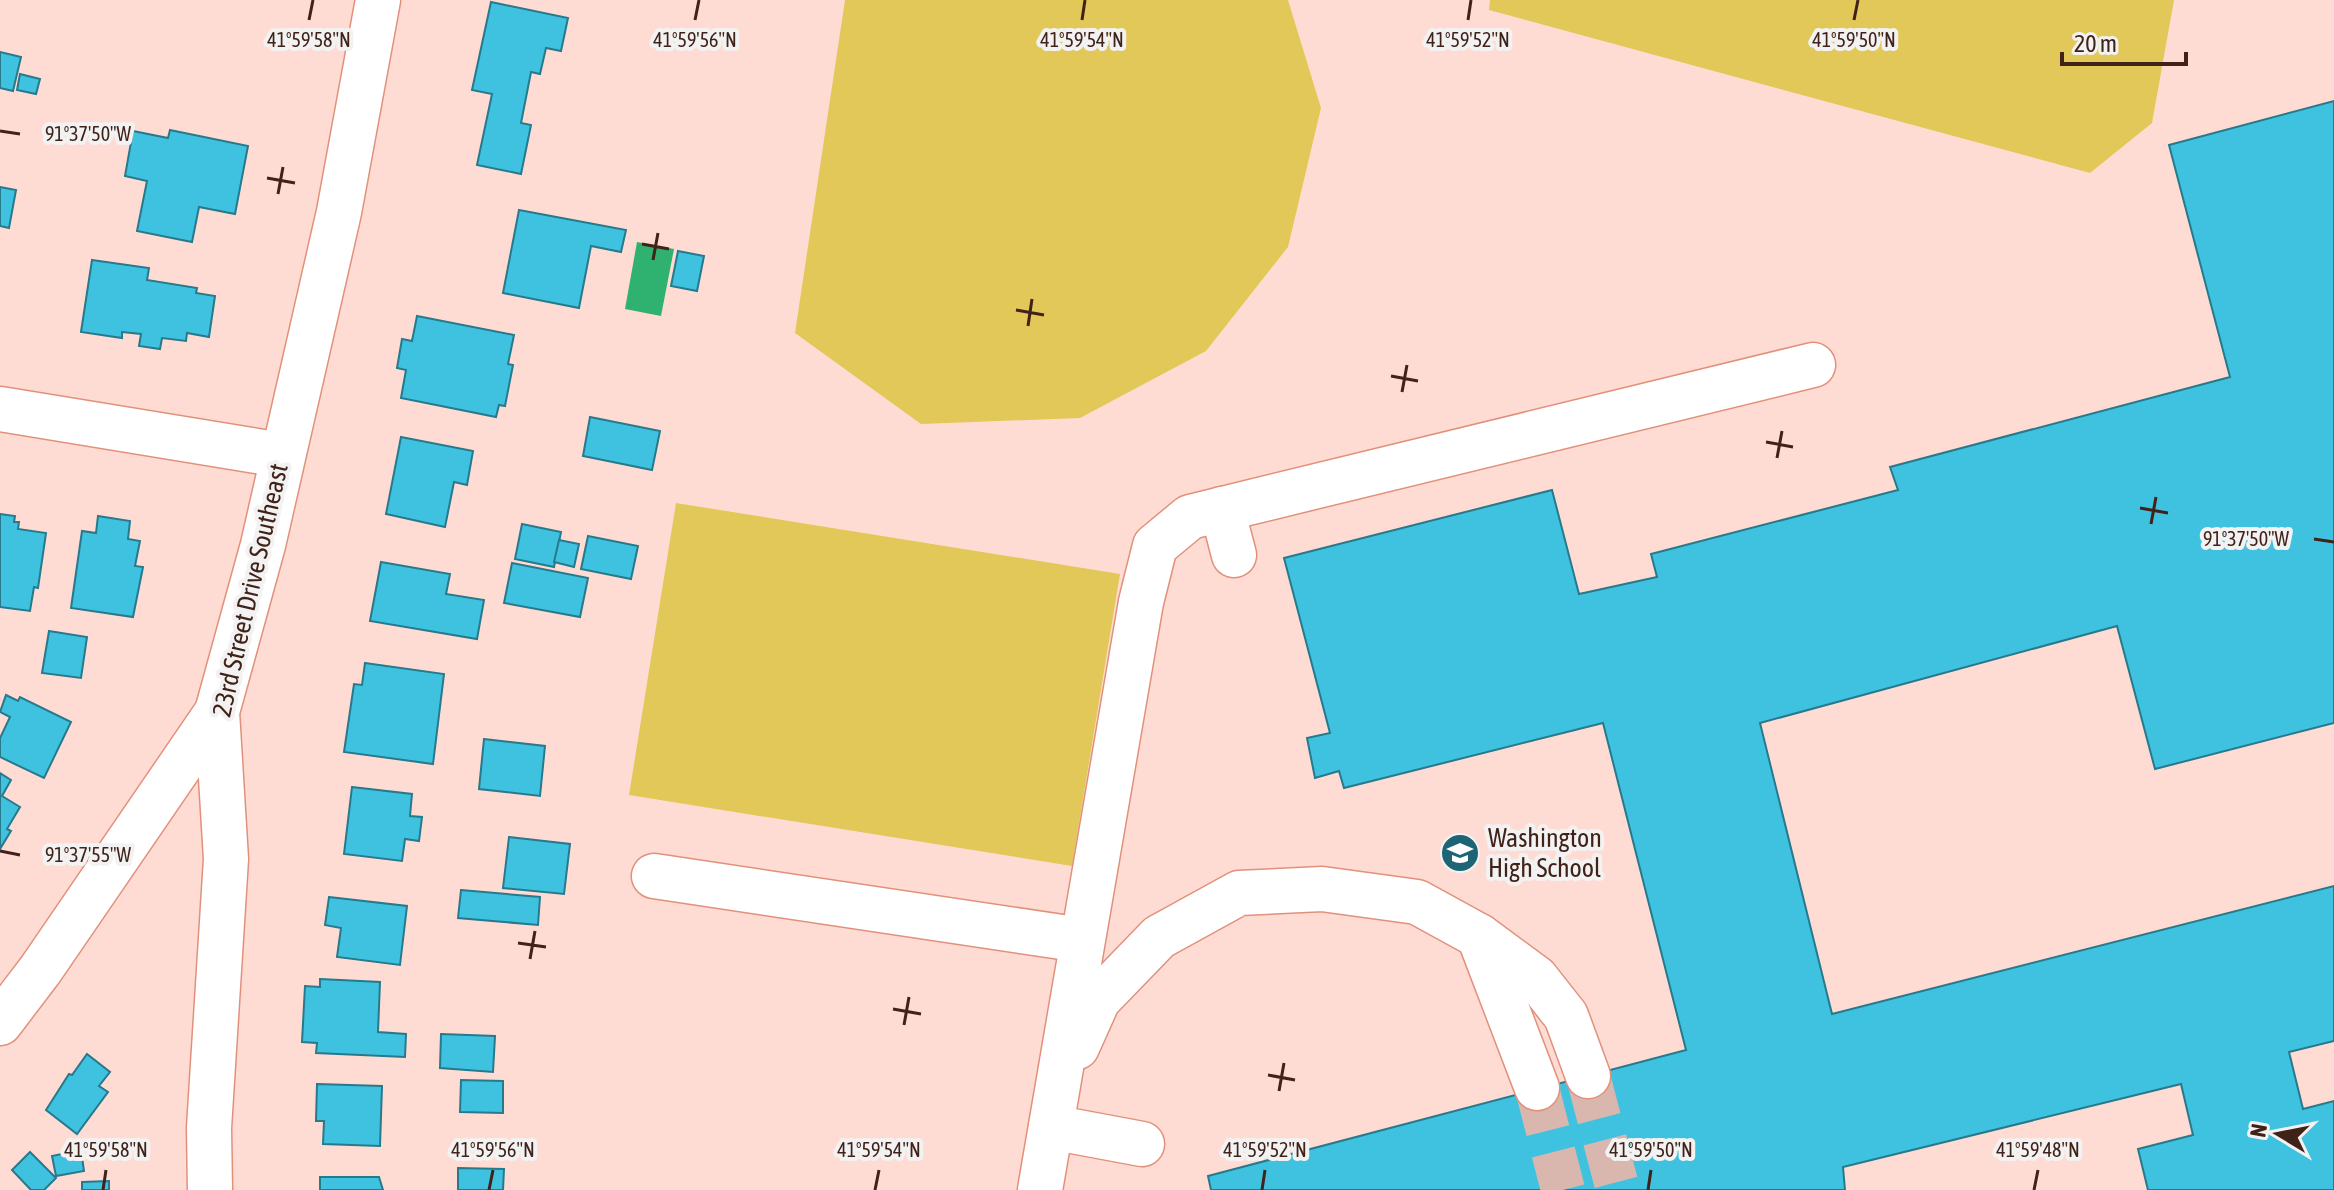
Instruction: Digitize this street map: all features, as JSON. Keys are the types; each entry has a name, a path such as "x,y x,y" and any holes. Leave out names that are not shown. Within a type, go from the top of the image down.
{"street":[{"name":"23rd Street Drive Southeast","path":"210,1190 209,1128 226,859 217,712 263,545 281,455 339,212 378,0"},
{"path":"1040,1190 1141,602 1155,546 1190,517 1813,365"},
{"path":"0,409 281,455"},
{"path":"1222,509 1234,555"},
{"path":"0,1023 41,969 217,712"},
{"path":"654,876 1082,940"},
{"path":"1053,1112 1098,1000 1159,937 1239,893 1322,889 1417,902 1479,936 1536,978 1566,1016 1588,1076"},
{"path":"1479,936 1537,1088"},
{"path":"1053,1112 1142,1144"}],"shaded area":[{"path":"845,0 1288,0 1321,108 1288,247 1206,351 1080,418 921,424 795,333"},
{"path":"1490,0 2174,0 2152,123 2090,173 1489,10"},
{"path":"637,242 674,249 661,316 625,309"},
{"path":"676,503 1120,574 1072,866 629,795"}],"building":[{"path":"491,2 568,18 561,51 546,48 540,74 531,72 521,123 531,125 521,174 477,165 492,94 472,90"},
{"path":"0,52 21,57 13,91 0,88"},
{"path":"20,74 40,79 36,94 17,90"},
{"path":"2334,101 2334,723 2155,769 2117,626 1760,723 1832,1014 2334,886 2334,1041 2289,1052 2303,1109 2334,1101 2334,1190 2148,1190 2138,1149 2193,1135 2181,1084 1843,1167 1845,1190 1211,1190 1208,1176 1686,1050 1603,723 1344,788 1339,771 1315,778 1307,738 1330,733 1284,558 1552,490 1579,594 1657,577 1651,554 1898,490 1890,467 2230,377 2169,145"},
{"path":"170,130 248,146 235,214 199,207 192,242 137,231 147,181 125,176 133,131 168,138"},
{"path":"0,187 16,190 9,228 0,226"},
{"path":"519,210 626,230 621,252 591,246 579,308 503,293"},
{"path":"678,251 704,256 697,291 671,286"},
{"path":"92,260 149,268 147,280 197,288 196,293 215,296 209,337 187,333 186,341 162,338 160,349 139,346 141,334 122,332 122,338 81,332"},
{"path":"417,316 514,335 508,364 513,365 505,406 499,405 496,417 401,398 406,370 397,368 402,339 412,341"},
{"path":"590,417 660,431 652,470 583,456"},
{"path":"401,437 473,451 467,485 454,482 445,527 386,514"},
{"path":"0,514 15,516 14,522 19,522 18,529 46,533 38,588 34,587 30,611 0,607"},
{"path":"98,516 130,521 128,539 140,541 135,566 143,567 133,617 71,608 82,531 96,533"},
{"path":"522,524 561,532 554,567 515,559"},
{"path":"588,536 638,546 631,579 581,569"},
{"path":"559,540 579,544 574,567 554,562"},
{"path":"381,562 450,574 446,594 484,600 477,639 370,621"},
{"path":"512,563 588,578 580,617 504,603"},
{"path":"49,631 87,637 81,678 42,673"},
{"path":"365,663 444,674 433,764 344,752 354,684 362,685"},
{"path":"6,695 18,701 20,697 71,722 44,778 0,757 0,738 10,717 0,712"},
{"path":"484,739 545,746 540,796 479,789"},
{"path":"0,773 11,780 2,796 20,807 0,849"},
{"path":"352,787 412,794 410,816 422,817 419,841 405,839 402,861 344,854"},
{"path":"509,837 570,844 564,894 503,888"},
{"path":"461,890 540,897 538,925 458,918"},
{"path":"329,897 407,906 400,965 337,957 341,928 325,925"},
{"path":"320,979 380,982 378,1032 406,1034 405,1057 316,1053 317,1043 302,1042 305,986 320,987"},
{"path":"441,1034 495,1036 493,1072 440,1068"},
{"path":"87,1054 110,1072 99,1086 108,1092 77,1134 46,1110 69,1074 72,1075"},
{"path":"461,1080 503,1081 503,1113 460,1112"},
{"path":"317,1084 382,1086 380,1146 323,1144 324,1121 316,1121"},
{"path":"81,1150 84,1171 56,1176 52,1156"},
{"path":"30,1152 56,1178 44,1190 31,1190 12,1170"},
{"path":"458,1168 504,1169 503,1190 458,1190"},
{"path":"320,1177 379,1177 383,1190 320,1190"},
{"path":"109,1181 109,1190 82,1190 82,1182"}],"tunnel":[{"path":"1588,1076 1618,1190"},
{"path":"1537,1088 1563,1190"}],"place":[{"name":"Washington High School","path":"1460,853"}]}
